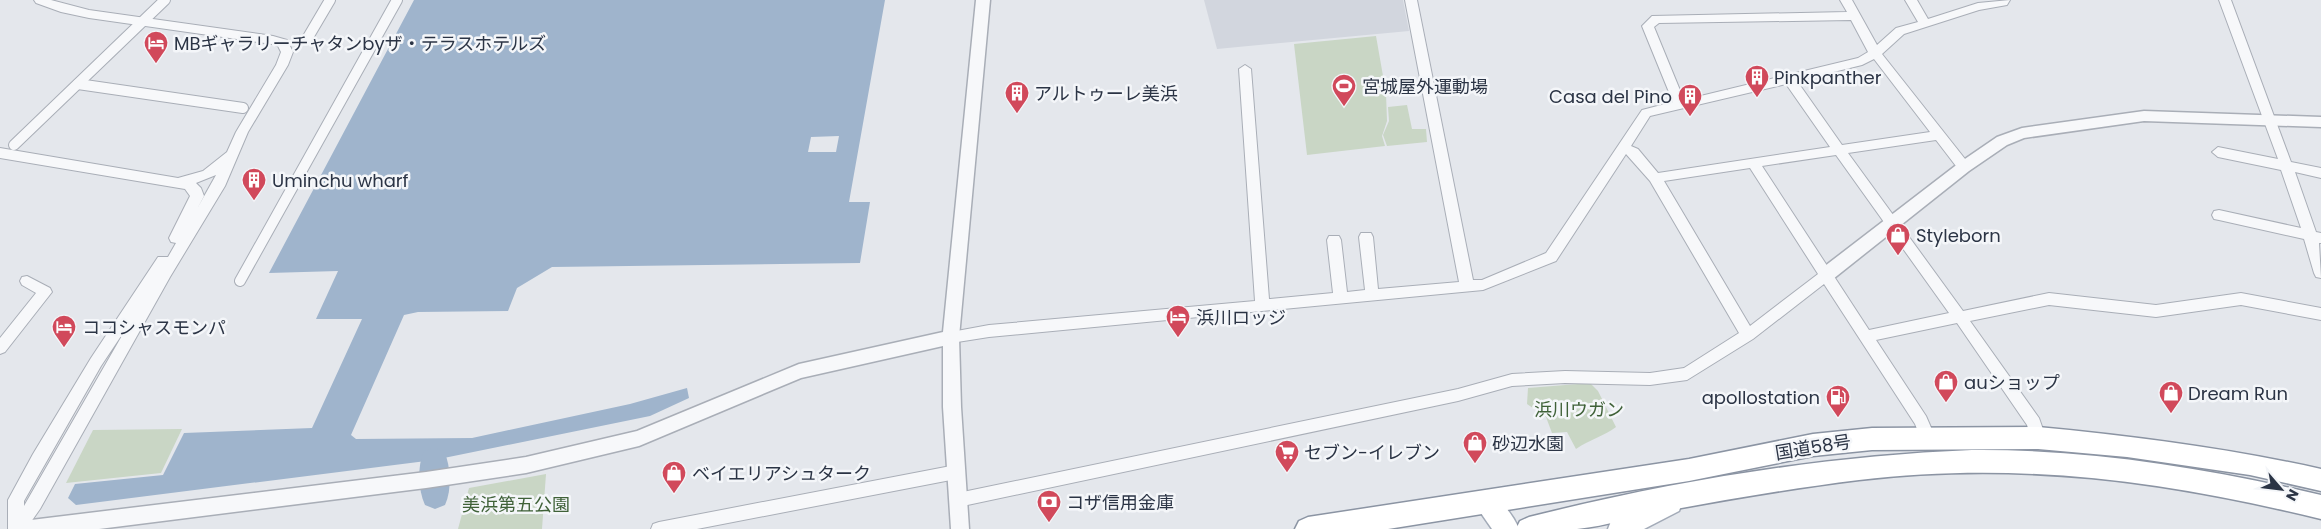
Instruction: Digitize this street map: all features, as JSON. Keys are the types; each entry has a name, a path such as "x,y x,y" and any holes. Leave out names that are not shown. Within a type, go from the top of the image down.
{"highway":[{"name":"国道58号","path":"1308,529 1486,503 1689,470 1813,445 1872,439 2038,438 2127,446 2250,464 2321,480"},
{"name":"国道58号","path":"1529,529 1686,495 1885,465 1951,461 2046,462 2139,470 2261,492 2321,506"}],"main road":[{"path":"1620,529 1686,495"},
{"path":"1486,503 1486,529"},
{"path":"1486,503 1507,529"}],"street":[{"path":"40,0 72,11 261,37 283,43 287,49 285,60 225,160 216,169 198,178 181,182"},
{"path":"14,145 165,0"},
{"path":"307,38 330,0"},
{"path":"240,280 397,0"},
{"path":"960,529 952,407 951,337 983,0"},
{"path":"1411,0 1467,286"},
{"path":"1846,0 1874,53 1964,167"},
{"path":"1911,0 1925,24"},
{"path":"31,529 426,480 526,465 639,438 799,371 951,337 989,331 1483,285 1551,257 1646,113 1862,61 1900,32 1976,4 2003,2 2004,0"},
{"path":"2225,0 2286,166 2316,237 2321,273"},
{"path":"1680,105 1648,26 1656,19 1854,16"},
{"path":"1245,69 1262,305"},
{"path":"1789,78 1890,224 1960,317 2034,423 2038,438"},
{"path":"78,84 242,108"},
{"path":"958,500 1458,395 1512,380 1565,377 1650,379 1687,374 1748,335 1964,167 2002,141 2022,134 2144,116 2321,122"},
{"path":"16,529 34,504 165,273 218,186 241,134"},
{"path":"1655,178 1938,135"},
{"path":"1622,147 1632,152 1655,178 1748,335"},
{"path":"0,152 181,182 190,185 196,191 196,202 159,268 96,362 38,459 16,500 16,529"},
{"path":"2218,152 2321,173"},
{"path":"1753,164 1827,274 1921,421 1928,439"},
{"path":"2219,215 2316,237"},
{"path":"1366,237 1372,295"},
{"path":"1334,240 1341,298"},
{"path":"0,348 45,292 28,281"},
{"path":"1866,336 2049,299 2156,311 2241,299 2321,314"},
{"path":"659,529 956,472"}],"shaded area":[{"path":"1204,0 1403,0 1409,31 1217,49"}],"green space":[{"name":"宮城屋外運動場","path":"1376,36 1386,93 1387,121 1382,136 1385,146 1307,155 1294,44"},
{"path":"1407,105 1412,129 1426,129 1427,142 1387,146 1383,135 1389,121 1388,107"},
{"name":"浜川ウガン","path":"1590,383 1598,391 1616,427 1576,449 1567,432 1552,433 1546,417 1527,404 1528,388"},
{"path":"182,429 161,473 66,483 93,430"},
{"name":"美浜第五公園","path":"546,474 542,529 458,529 469,488"}],"water":[{"path":"414,0 885,0 849,202 870,202 860,263 552,267 517,288 508,311 418,312 404,315 351,435 356,439 472,438 630,404 687,388 689,398 650,416 434,460 76,505 68,498 75,484 163,475 184,433 312,428 362,319 316,319 338,271 269,273"}],"pier":[{"path":"839,136 836,152 808,152 811,137"}],"waterway":[{"path":"434,460 435,496"}],"place":[{"name":"MBギャラリーチャタンbyザ・テラスホテルズ","path":"156,64"},
{"name":"Pinkpanther","path":"1757,98"},
{"name":"宮城屋外運動場","path":"1344,107"},
{"name":"アルトゥーレ美浜","path":"1017,114"},
{"name":"Casa del Pino","path":"1690,117"},
{"name":"Uminchu wharf","path":"254,201"},
{"name":"Styleborn","path":"1898,256"},
{"name":"浜川ロッジ","path":"1178,338"},
{"name":"ココシャスモンパ","path":"64,348"},
{"name":"auショップ","path":"1946,403"},
{"name":"Dream Run","path":"2171,414"},
{"name":"apollostation","path":"1838,418"},
{"name":"砂辺水園","path":"1475,464"},
{"name":"セブン-イレブン","path":"1287,473"},
{"name":"ベイエリアシュターク","path":"674,494"},
{"name":"コザ信用金庫","path":"1049,523"}]}
